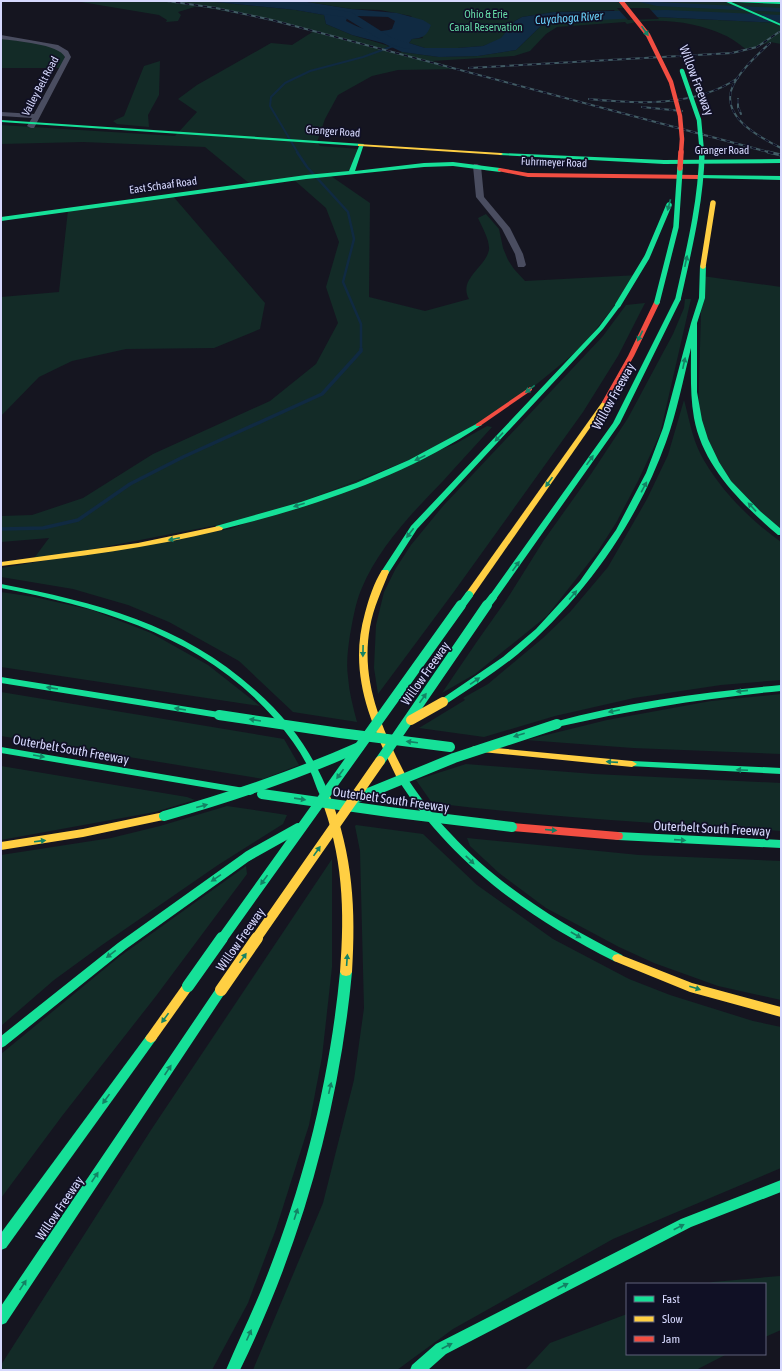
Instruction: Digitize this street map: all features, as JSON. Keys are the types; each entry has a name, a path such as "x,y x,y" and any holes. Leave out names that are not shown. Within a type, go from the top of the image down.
{"main road":[{"name":"Willow Freeway","path":"1,1244 188,986 599,411 631,356 658,302 676,227 682,139 680,116 676,99 665,69 648,35 621,1"},
{"path":"726,1 781,25"},
{"path":"735,1 755,1 781,4"},
{"name":"Willow Freeway","path":"1,1318 221,990 493,597 616,423 678,299 697,213 702,176 700,125 679,64"},
{"name":"Granger Road","path":"1,121 33,122 361,147 556,159 664,162 781,161"},
{"name":"Granger Road","path":"1,125 33,122"},
{"path":"1,846 51,840 109,830 164,816 225,800 326,763 391,731 443,702 501,662 549,621 573,595 612,543 649,477 671,417 694,323 702,298 703,266 713,203 700,125"},
{"path":"682,139 669,204 661,228 639,275 601,328 414,528 390,561 372,600 366,623 364,642 364,674 366,695 372,714 391,759 411,793 442,833 474,864 511,894 602,950 671,980 743,1003 781,1012"},
{"path":"352,171 361,147"},
{"name":"Fuhrmeyer Road","path":"328,174 424,165 453,164 477,166 528,175 781,178"},
{"name":"East Schaaf Road","path":"1,219 328,174"},
{"path":"694,323 694,392 698,420 704,439 715,462 728,482 758,513 781,533"},
{"path":"1,564 82,555 174,539 269,515 348,488 417,460 470,431 515,401 582,347"},
{"path":"1,586 66,597 126,615 178,638 239,678 265,702 289,729 308,759 334,817 342,852 347,892 348,941 344,1008 334,1074 312,1164 288,1239 264,1301 233,1370"},
{"path":"1,680 219,715 340,733 450,747 576,760 662,766 781,771"},
{"path":"1,1043 70,985 185,898 248,856 347,802 387,784 484,746 557,724 672,701 781,688"},
{"name":"Outerbelt South Freeway","path":"1,750 262,794 389,812 512,827 627,837 722,843 781,844"},
{"path":"417,1370 441,1349 686,1224 781,1186"},
{"path":"1,1238 27,1207"}],"street":[{"name":"Valley Belt Road","path":"1,37 56,46 66,52 68,57 33,122"},
{"name":"Granger Road","path":"1,114 33,122"},
{"path":"477,166 480,197 506,228 519,254 521,265"}],"green space":[{"name":"Ohio & Erie Canal Reservation","path":"75,1 205,1 296,10 324,15 326,24 352,35 389,46 383,49 399,53 402,52 439,57 478,56 516,50 544,23 621,18 614,10 554,12 522,17 515,21 501,39 483,46 425,48 409,43 412,39 423,38 411,16 380,10 351,9 301,1 754,1 781,3 781,17 699,12 656,17 781,23 781,44 770,42 747,50 730,38 702,27 663,21 557,27 546,34 530,51 514,56 432,61 459,69 398,70 372,76 338,95 325,119 317,142 320,146 360,149 352,171 328,174 370,203 369,297 425,311 469,299 467,285 469,279 483,262 489,250 487,238 478,218 486,214 499,229 503,248 508,260 525,281 639,275 582,347 532,388 443,447 269,515 32,561 49,538 1,542 1,516 32,515 83,498 153,454 270,401 316,364 338,323 326,287 339,242 326,208 293,179 250,184 205,147 83,142 1,144 1,125 175,136 197,112 178,99 197,85 271,43 292,45 314,31 266,19 198,6 178,12 181,15 178,21 166,22 167,20 159,15"},
{"path":"1,37 48,44 66,52 62,68 1,68"},
{"path":"160,61 159,95 148,115 149,127 117,124 113,121 124,116 144,66"},
{"path":"172,195 265,303 260,329 214,348 126,349 72,361 39,377 1,416 1,297 59,292 68,210"},
{"path":"702,276 781,287 781,533 728,482 698,420"},
{"path":"685,299 691,299 660,434 616,523 598,551 547,616 475,674 442,693 507,599 544,540 591,474 628,418 673,334 684,308"},
{"path":"645,303 618,356 583,412 453,593 378,694 374,668 376,625 384,592 396,568 411,545 443,506 603,336 626,305"},
{"path":"684,400 697,447 707,466 735,502 757,523 781,542 781,680 721,685 634,698 555,716 484,737 419,728 465,700 463,698 488,684 543,638 570,612 608,567 647,499 668,455"},
{"path":"487,426 492,427 386,545 361,590 353,618 347,661 349,688 357,722 293,712 239,661 169,622 128,605 73,589 1,577 1,568 230,529 455,444"},
{"path":"1,592 34,597 92,610 151,633 208,665 260,706 1,667"},
{"path":"1,692 284,739 299,765 263,779 1,736"},
{"path":"781,694 781,754 633,748 526,740 607,720 711,701"},
{"path":"466,764 594,774 781,783 781,831 650,823 432,803 416,780"},
{"path":"1,766 187,797 195,800 155,812 1,840"},
{"path":"227,806 287,815 283,824 218,865 54,980 1,1026 1,855 111,838 160,826"},
{"path":"356,825 423,834 477,885 553,939 629,979 670,995 753,1021 781,1027 781,1168 613,1239 453,1329 397,1370 253,1370 323,1203 354,1080 364,1008 360,851"},
{"path":"467,838 639,855 781,861 781,1000 718,986 654,963 619,947 546,908 499,873 470,846"},
{"path":"332,859 332,967 322,1057 309,1125 276,1229 248,1303 212,1370 1,1370 1,1365 151,1130"},
{"path":"246,866 247,874 156,996 62,1116 1,1198 1,1054 119,957"},
{"path":"780,1276 781,1330 766,1337 766,1283 710,1283"},
{"path":"626,1314 626,1355 725,1355 696,1370 525,1370 550,1343"}],"water":[{"path":"205,1 301,1 351,9 397,13 423,20 431,25 428,32 424,36 412,39 409,43 425,48 483,46 501,38 515,21 522,17 554,12 666,10 781,15 781,23 657,17 544,23 516,50 478,56 439,57 402,52 383,43 352,35 326,24 324,15 296,10","holes":["359,16 388,17 395,21 392,29 380,31 368,30 346,21 347,18"]}],"pier":[{"path":"617,8 649,8 659,19 628,20"}],"waterway":[{"name":"Cuyahoga River","path":"257,1 347,14 388,40 406,46"},
{"path":"638,1 657,4 781,10"},
{"path":"298,153 270,106 271,97 285,83 310,71 363,57 396,45"},
{"path":"1,529 43,528 78,520 130,484 183,457 322,394 361,351 361,324 343,282 354,239 348,212 307,167 297,152"}],"railway":[{"path":"167,1 216,8 272,20 770,152"},
{"path":"469,68 732,53 757,47 779,32"},
{"path":"737,79 759,53 770,43"},
{"path":"589,99 627,102 685,99 721,87 737,79"},
{"path":"737,79 731,91 730,101 738,119 755,133 781,148"},
{"path":"738,99 738,107 741,114"},
{"path":"642,107 682,111"},
{"path":"770,152 781,155"}],"traffic: fast":[{"path":"726,1 781,25"},
{"path":"735,1 781,3"},
{"path":"678,299 693,235 700,192 702,148 699,120 682,71"},
{"path":"1,121 360,145"},
{"path":"352,171 362,145"},
{"path":"501,154 664,162 781,161"},
{"path":"1,219 306,177 424,165 453,164 500,170"},
{"path":"657,302 676,227 680,168"},
{"path":"699,177 781,178"},
{"path":"618,305 647,257 669,205"},
{"path":"703,266 702,298 694,323 694,392 698,420 704,439 715,462 728,482 757,513 781,533"},
{"path":"493,597 616,423 678,299"},
{"path":"385,572 414,528 601,328 618,305"},
{"path":"443,702 506,659 539,631 562,608 583,583 620,530 636,502 662,443 694,323"},
{"path":"219,528 276,513 358,485 412,461 478,425"},
{"path":"1,586 74,601 109,611 175,638 206,656 236,677 284,724 302,748 312,765 325,796"},
{"path":"188,986 469,595"},
{"path":"380,761 493,597"},
{"path":"1,680 219,715"},
{"path":"557,724 668,702 781,688"},
{"path":"219,715 340,733 450,747"},
{"path":"354,799 404,777 454,758 557,724"},
{"path":"164,816 263,786 359,747"},
{"path":"1,750 250,792"},
{"path":"632,764 781,771"},
{"path":"401,776 447,837 465,856 505,890 549,920 618,958"},
{"path":"262,794 389,812 512,827"},
{"path":"248,856 298,828"},
{"path":"618,836 781,844"},
{"path":"1,1043 122,946 248,856"},
{"path":"233,1370 273,1278 287,1241 311,1166 330,1089 337,1050 346,972"},
{"path":"1,1318 221,990"},
{"path":"1,1244 151,1038"},
{"path":"417,1370 441,1349 686,1223 781,1186"}],"traffic: slow":[{"path":"360,145 501,154"},
{"path":"703,266 713,203"},
{"path":"469,595 605,402"},
{"path":"1,564 83,554 138,545 192,535 219,528"},
{"path":"385,572 373,600 366,627 363,652 364,676 369,700 377,724 401,776"},
{"path":"411,720 443,702"},
{"path":"475,749 632,764"},
{"path":"221,990 380,761"},
{"path":"325,796 333,817 344,860 348,905 348,950 346,972"},
{"path":"1,846 83,833 164,816"},
{"path":"618,958 690,987 781,1012"},
{"path":"151,1038 188,986"}],"traffic: jam":[{"path":"621,1 648,35 671,82 680,116 682,139 680,168"},
{"path":"500,170 528,175 699,177"},
{"path":"605,402 631,356 657,302"},
{"path":"478,425 530,389"},
{"path":"512,827 618,836"}]}
